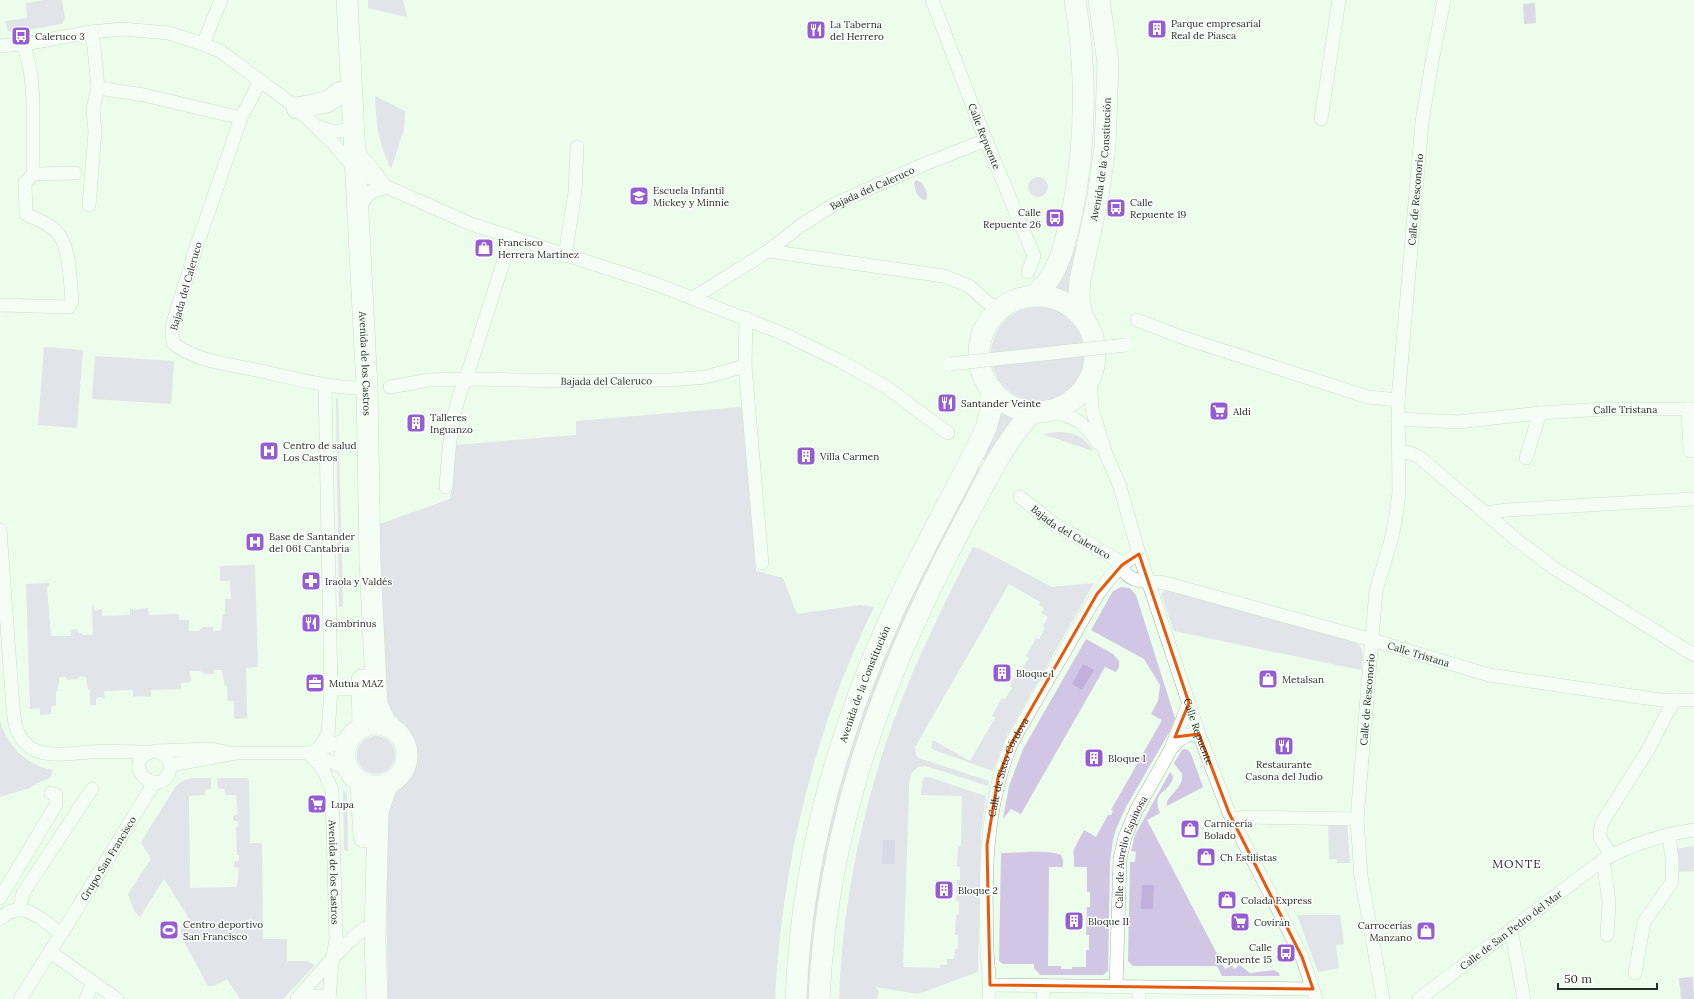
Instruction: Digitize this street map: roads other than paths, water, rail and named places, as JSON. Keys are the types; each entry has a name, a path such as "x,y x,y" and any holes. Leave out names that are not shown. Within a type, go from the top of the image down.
{"main road":[{"name":"Avenida de los Castros","path":"336,0 341,92 348,139 356,170 367,388 370,562 376,704 387,726"},
{"name":"Avenida de los Castros","path":"347,0 348,139 362,689 356,733"},
{"name":"Avenida de la Constitución","path":"1034,296 1052,276 1056,268 1066,241 1076,194 1083,109 1083,72 1080,28 1076,0"},
{"name":"Avenida de la Constitución","path":"1082,317 1079,295 1080,280 1098,197 1105,147 1108,63 1099,0"},
{"path":"297,108 326,102 341,92"},
{"path":"1034,296 1048,297 1071,307 1082,317 1089,329 1094,346 1094,360 1090,376 1084,388 1076,397 1059,408 1041,411 1016,408 1004,401 992,389 984,377 980,363 979,349 982,335 988,322 997,311 1008,303 1020,298 1034,296"},
{"name":"Avenida de la Constitución","path":"796,999 802,924 814,849 836,759 870,665 889,620 986,428 991,410 992,389"},
{"path":"819,999 826,928 838,848 859,767 876,715 913,624 954,541 1004,448 1018,428 1041,411"},
{"path":"355,777 370,786 378,787 387,785 396,779 403,771 406,761 403,740 396,732 387,726 375,724 356,733 345,754 355,777 364,819 366,999"},
{"path":"377,999 375,939 378,811 387,785"}],"street":[{"path":"203,44 220,0"},
{"name":"Calle Repuente","path":"932,0 986,140 1034,256 1028,272"},
{"path":"1321,119 1339,0"},
{"name":"Calle de Resconorio","path":"1383,999 1360,876 1357,818 1376,590 1395,523 1399,493 1398,400 1422,122 1444,0"},
{"path":"0,46 24,44 91,32 122,29 169,33 220,51 297,108 316,126 348,139"},
{"path":"89,205 95,132 93,109 98,88 91,32"},
{"path":"0,305 69,307 72,300 64,242 56,231 26,214 25,183 33,174 33,99 31,75 24,44"},
{"name":"Bajada del Caleruco","path":"260,81 241,118 196,248 172,326 173,343 190,354 214,361 325,386 355,388"},
{"path":"98,88 144,95 241,118"},
{"path":"316,126 348,139 387,187"},
{"name":"Bajada del Caleruco","path":"693,298 768,251 800,226 841,201 920,166 986,140"},
{"path":"565,256 575,192 577,147"},
{"path":"356,170 387,187 471,224 565,256 656,284 784,334 842,362 886,387 948,433"},
{"path":"33,174 75,173"},
{"path":"358,209 371,192 387,187"},
{"path":"446,487 449,450 459,393 466,379 511,238"},
{"path":"768,251 944,276 969,286 997,311"},
{"path":"746,318 745,366 762,563"},
{"path":"1137,320 1184,338 1368,397 1398,400"},
{"path":"950,364 1126,345"},
{"name":"Bajada del Caleruco","path":"390,387 416,382 466,379 574,381 671,380 706,377 745,366"},
{"name":"Calle Repuente","path":"1090,376 1092,409 1106,454 1120,487 1139,554 1199,734 1233,821 1302,957 1314,994"},
{"path":"314,751 328,734 331,689 325,386"},
{"name":"Calle Tristana","path":"1398,419 1458,422 1540,413 1605,409 1691,409 1690,451"},
{"name":"Calle Repuente","path":"1041,411 1076,420 1086,427 1106,454"},
{"path":"1526,458 1540,413"},
{"path":"1399,451 1419,457 1518,541 1554,568 1694,655"},
{"name":"Bajada del Caleruco","path":"1020,497 1054,524 1113,557 1122,565"},
{"path":"1486,513 1588,504 1694,499"},
{"path":"0,530 1,573 16,727 23,739 34,750 48,755 114,751 162,753 167,757 171,765 167,777 154,783 147,781 139,770 114,751"},
{"name":"Calle de Sixto Córdova","path":"989,999 990,985 987,951 987,845 998,778 1011,744 1097,594 1129,558 1139,554"},
{"path":"1122,565 1125,572 1130,577 1136,580 1148,581"},
{"name":"Calle Tristana","path":"1148,581 1165,583 1372,640 1506,679 1660,700 1694,700"},
{"path":"331,689 362,689"},
{"path":"1607,935 1609,902 1608,858 1600,839 1599,831 1603,821 1648,750 1675,700"},
{"name":"Calle de Aurelio Espinosa","path":"1116,986 1120,859 1125,837 1136,811 1171,749 1189,704"},
{"path":"171,765 236,754 314,751 356,733"},
{"name":"Calle de Aurelio Espinosa","path":"1171,749 1179,740 1188,735 1199,734"},
{"path":"139,770 139,763 143,757 152,752 211,749 236,754"},
{"path":"314,751 355,777"},
{"name":"Avenida de los Castros","path":"314,751 332,790 336,940 332,960 329,999"},
{"name":"Grupo San Francisco","path":"20,999 154,783"},
{"path":"19,909 23,894 92,789"},
{"path":"0,898 56,805 56,795 51,793"},
{"path":"1233,821 1243,817 1357,818"},
{"name":"Calle de San Pedro del Mar","path":"1419,999 1608,858 1634,844 1669,834 1694,830"},
{"path":"1634,973 1644,922 1672,882 1672,859 1669,834"},
{"path":"0,919 8,912 19,909 32,913 61,934"},
{"path":"298,998 318,973 351,939 365,928"},
{"path":"1511,930 1524,999"},
{"path":"50,952 117,999"},
{"path":"86,999 93,982"},
{"path":"990,985 1044,985 1093,992 1116,986 1139,993 1314,994"},
{"path":"1043,999 1044,985"},
{"path":"298,998 321,996 329,999"}],"place":[{"name":"Parque empresarial Real de Piasca","path":"1157,29"},
{"name":"La Taberna del Herrero","path":"816,30"},
{"name":"Caleruco 3","path":"21,36"},
{"name":"Escuela Infantil Mickey y Minnie","path":"639,196"},
{"name":"Calle Repuente 19","path":"1116,208"},
{"name":"Calle Repuente 26","path":"1055,218"},
{"name":"Francisco Herrera Martínez","path":"484,248"},
{"name":"Santander Veinte","path":"947,403"},
{"name":"Aldi","path":"1219,411"},
{"name":"Talleres Inguanzo","path":"416,423"},
{"name":"Centro de salud Los Castros","path":"269,451"},
{"name":"Villa Carmen","path":"806,456"},
{"name":"Base de Santander del 061 Cantabria","path":"255,542"},
{"name":"Iraola y Valdés","path":"311,581"},
{"name":"Gambrinus","path":"311,623"},
{"name":"Bloque 1","path":"1002,673"},
{"name":"Metalsan","path":"1268,679"},
{"name":"Mutua MAZ","path":"315,683"},
{"name":"Restaurante Casona del Judío","path":"1284,746"},
{"name":"Bloque I","path":"1094,758"},
{"name":"Lupa","path":"317,804"},
{"name":"Carnicería Bolado","path":"1190,829"},
{"name":"Ch Estilistas","path":"1206,857"},
{"name":"Bloque 2","path":"944,890"},
{"name":"Colada Express","path":"1227,900"},
{"name":"Bloque II","path":"1074,921"},
{"name":"Covirán","path":"1240,922"},
{"name":"Centro deportivo San Francisco","path":"169,930"},
{"name":"Carrocerías Manzano","path":"1426,931"},
{"name":"Calle Repuente 15","path":"1286,953"}],"district":[{"name":"MONTE","path":"1517,863"}]}
